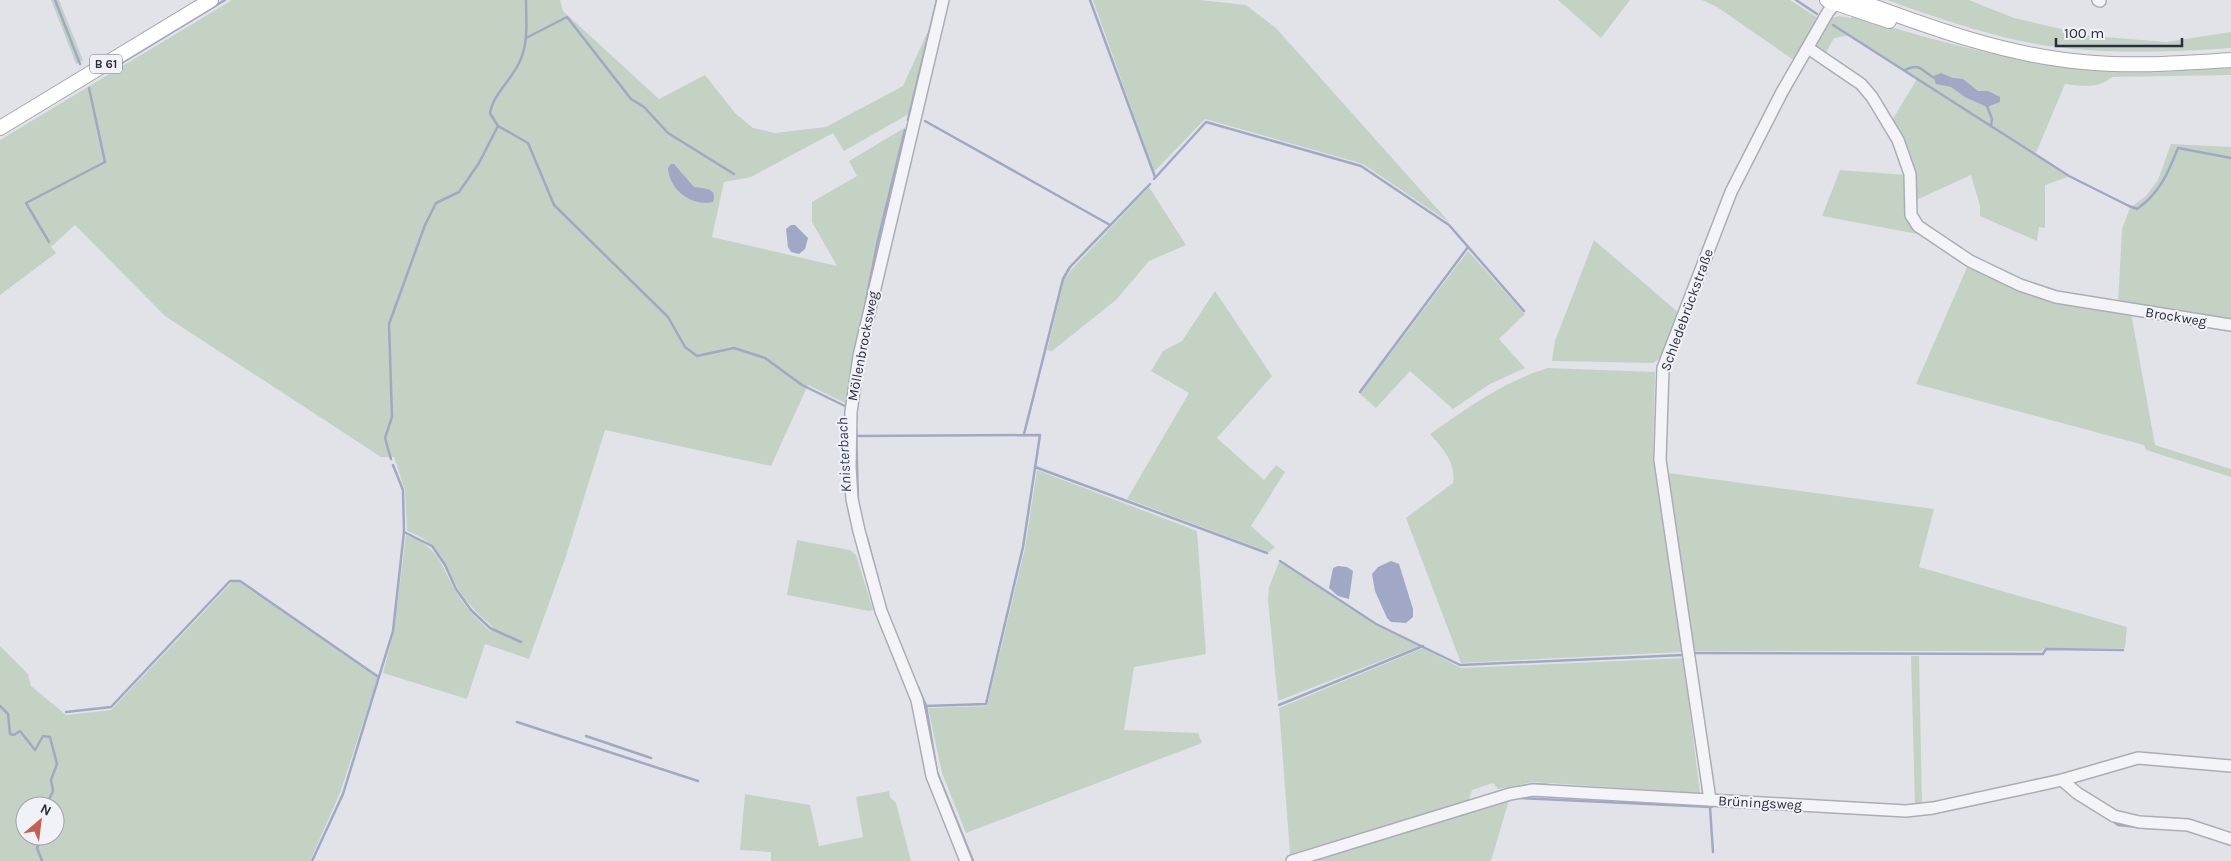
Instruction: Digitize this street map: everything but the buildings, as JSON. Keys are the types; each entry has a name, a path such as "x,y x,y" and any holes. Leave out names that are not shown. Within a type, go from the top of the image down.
{"main road":[{"name":"B 61","path":"0,128 211,0"},
{"path":"1856,0 1958,36 2002,49 2081,62 2123,64 2231,60"},
{"path":"1832,3 1900,25 1958,36"}],"street":[{"name":"Möllenbrocksweg","path":"943,0 859,356 851,409 852,491 864,550 881,611 917,700 932,776 966,861"},
{"name":"Schledebrückstraße","path":"1710,800 1660,460 1663,368 1731,192 1758,138 1832,3"},
{"name":"Brockweg","path":"1808,48 1861,84 1872,97 1898,140 1910,174 1911,215 1918,226 1970,261 2020,285 2056,298 2231,325"},
{"name":"Brüningsweg","path":"1292,861 1520,792 1546,790 1906,811 1933,808 2062,780 2138,758 2231,766"},
{"path":"2062,780 2077,793 2114,816 2138,822 2188,825 2231,839"}],"green space":[{"path":"51,0 59,0 83,60 76,64"},
{"path":"232,0 560,0 563,11 659,99 705,75 735,113 753,128 775,133 826,127 903,86 927,33 933,34 914,111 844,151 833,133 751,177 724,182 712,237 837,266 812,222 812,202 857,176 849,161 911,124 880,239 847,404 808,385 771,466 605,430 566,556 529,659 485,644 467,699 383,673 394,631 406,535 417,539 432,550 467,607 490,631 493,627 474,610 434,548 418,536 407,531 405,490 394,457 381,457 165,316 75,225 51,247 56,253 0,295 0,140"},
{"path":"1093,0 1200,0 1246,5 1276,28 1450,223 1363,164 1205,119 1154,172"},
{"path":"1558,0 1630,0 1601,38"},
{"path":"1702,0 1790,0 1818,18 1795,61 1717,7"},
{"path":"1887,0 1969,0 2014,18 2092,36 2166,42 2231,32 2231,48 2119,52 2062,48 1992,34"},
{"path":"1839,16 1851,18 1853,16 1966,48 2054,65 2120,70 2231,68 2231,75 2112,77 2096,85 2065,84 2036,153 1850,35 1834,38 1824,56 1816,50 1816,46 1832,18"},
{"path":"1917,79 2068,177 2045,185 2045,228 2039,227 2037,241 1980,216 1980,206 1971,175 1914,201 1891,122"},
{"path":"2171,144 2231,147 2231,321 2118,304 2122,229 2130,208 2146,196 2158,180"},
{"path":"1840,170 1907,175 1909,217 1928,236 1822,216"},
{"path":"1149,187 1186,245 1149,261 1116,300 1052,351 1047,350 1064,280 1072,269"},
{"path":"1594,240 1680,314 1662,357 1653,363 1552,361 1555,341"},
{"path":"1468,251 1525,314 1499,339 1525,368 1490,384 1453,409 1410,371 1376,408 1360,394"},
{"path":"1969,263 1993,277 2131,313 2155,445 2231,469 2231,477 2146,450 2144,445 1916,384"},
{"path":"1215,291 1272,376 1217,438 1264,480 1276,465 1285,472 1251,526 1275,547 1269,552 1127,499 1189,393 1151,371 1163,351 1182,341"},
{"path":"1548,368 1655,372 1653,459 1682,652 1461,663 1406,518 1453,483 1452,469 1448,456 1430,434 1472,405 1502,388"},
{"path":"1037,470 1197,531 1206,654 1134,667 1124,730 1198,733 1202,743 966,833 942,773 928,708 987,706 1025,548"},
{"path":"1668,473 1934,509 1919,567 2127,627 2125,648 2044,648 2042,651 1693,651"},
{"path":"797,540 850,550 856,555 873,610 869,611 787,595"},
{"path":"1279,562 1375,625 1419,646 1278,701 1268,600 1269,587"},
{"path":"232,582 239,582 378,678 340,793 310,861 0,861 0,646 28,674 31,686 66,715 111,710"},
{"path":"1423,648 1461,668 1683,658 1700,793 1533,782 1498,789 1493,783 1472,790 1469,800 1290,854 1279,708"},
{"path":"1911,656 1919,656 1922,804 1915,805"},
{"path":"889,791 890,797 896,803 911,861 771,861 771,852 740,850 745,794 810,805 819,846 863,837 856,797"},
{"path":"1509,800 1491,861 1303,861"}],"water":[{"path":"1941,73 1953,78 1963,79 1978,91 1988,91 2000,97 2000,102 1987,107 1965,97 1951,87 1936,84 1933,76"},
{"path":"671,164 674,164 694,187 712,191 714,194 713,202 697,202 683,195 672,183 669,176 668,168"},
{"path":"791,225 795,225 808,238 805,249 799,254 791,252 788,247 786,229"},
{"path":"1391,561 1399,564 1413,609 1413,617 1406,623 1391,622 1387,618 1375,591 1372,574 1378,567"},
{"path":"1338,566 1347,567 1353,571 1349,599 1338,596 1329,588 1333,568"}],"waterway":[{"path":"55,0 80,64"},
{"path":"110,70 225,0"},
{"name":"Knisterbach","path":"526,0 526,32 522,56 516,69 498,94 490,113 498,126 528,143 554,205 668,317 685,347 697,356 734,348 765,358 802,385 849,408"},
{"path":"908,120 937,0"},
{"path":"1090,0 1155,177"},
{"path":"1796,0 1817,14"},
{"path":"526,38 567,17 631,99 644,107 668,133 734,174"},
{"path":"1833,25 2069,176 2137,209 2157,189 2167,174 2178,148 2231,158"},
{"path":"1905,70 1918,67 1935,78"},
{"path":"49,242 26,203 105,162 89,88"},
{"path":"1987,106 1992,119 1991,126"},
{"path":"925,121 1110,225"},
{"path":"1154,179 1206,122 1361,166 1449,225 1524,311"},
{"path":"391,459 385,438 392,417 389,324 425,225 436,203 459,192 479,163 498,126"},
{"path":"865,306 878,240 905,130"},
{"path":"1024,434 1063,279 1070,267 1150,184"},
{"path":"1360,392 1468,247"},
{"name":"Knisterbach","path":"856,429 858,501"},
{"path":"856,436 1040,435 1023,547 986,704 926,706"},
{"path":"312,861 343,794 393,631 404,532 403,490 393,465"},
{"path":"1035,467 1267,553"},
{"path":"404,532 432,546 445,565 456,589 471,610 490,628 521,642"},
{"name":"Knisterbach","path":"867,538 881,591"},
{"path":"1280,561 1376,624 1460,665 1683,655"},
{"path":"66,712 111,707 230,581 240,581 377,676"},
{"path":"1279,705 1423,646"},
{"path":"1693,653 2043,654 2046,649 2123,650"},
{"name":"Knisterbach","path":"918,687 926,706 937,772 973,861"},
{"path":"0,706 8,714 10,734 14,735 20,731 35,750 43,736 50,737 57,764 51,780 53,791 51,796"},
{"path":"517,722 698,781"},
{"path":"586,736 651,758"},
{"path":"1508,789 1533,784 1549,785"},
{"path":"1935,813 2027,793"},
{"path":"1519,798 1712,807"},
{"path":"1710,807 1713,852"},
{"path":"2112,820 2118,825 2147,828"},
{"path":"38,846 42,861"}]}
